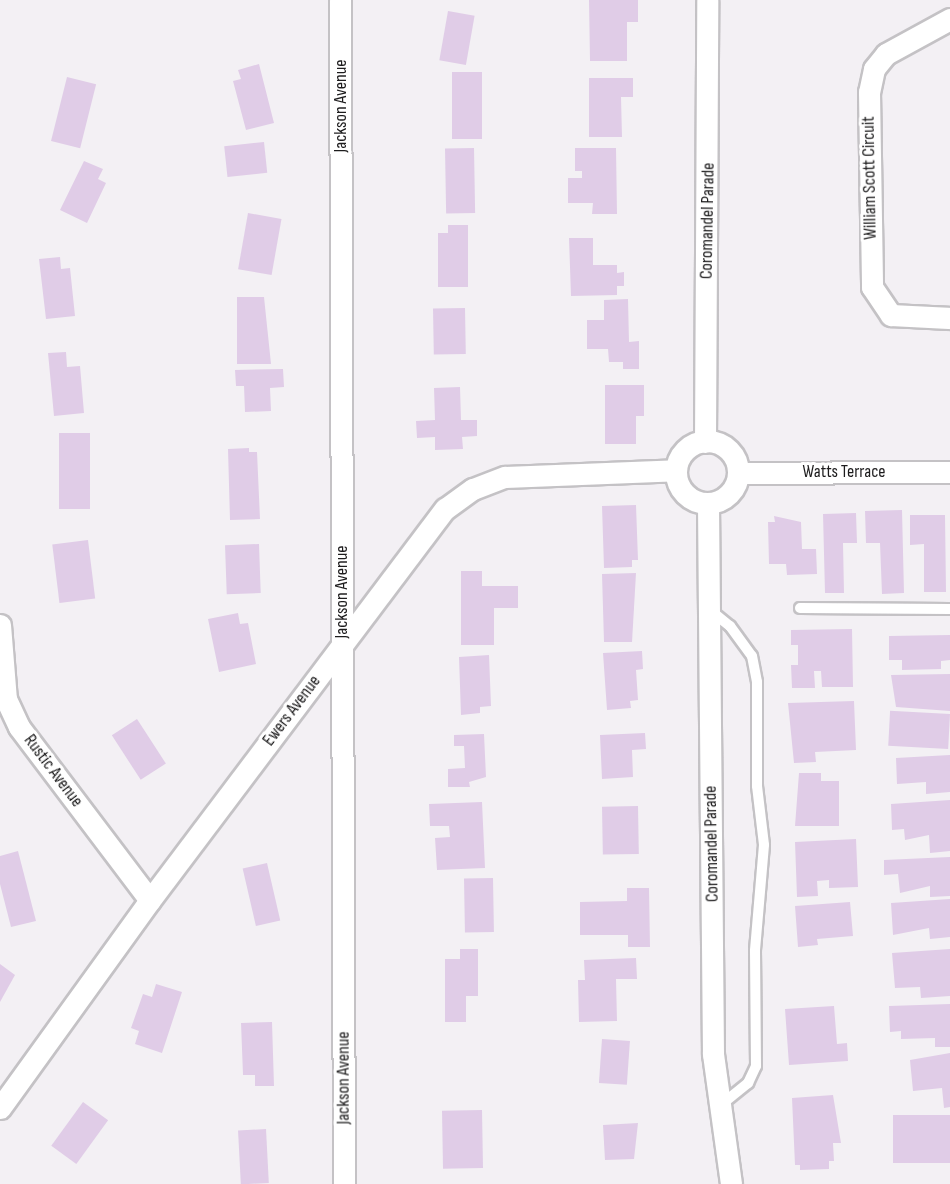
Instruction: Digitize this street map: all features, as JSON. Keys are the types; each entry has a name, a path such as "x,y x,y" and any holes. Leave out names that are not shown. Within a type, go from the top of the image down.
{"street":[{"name":"Jackson Avenue","path":"340,0 344,1184"},
{"name":"Coromandel Parade","path":"705,441 707,0"},
{"name":"William Scott Circuit","path":"950,19 886,54 874,69 870,104 872,287 891,315 950,318"},
{"path":"705,441 724,447 738,472 726,497 708,504 681,490 676,470 682,454 705,441"},
{"name":"Ewers Avenue","path":"0,1108 150,900 445,509 473,489 505,477 676,470"},
{"name":"Watts Terrace","path":"738,472 950,472"},
{"name":"Coromandel Parade","path":"708,504 714,1054 731,1184"},
{"name":"Rustic Avenue","path":"0,625 6,699 19,727 150,900"}],"lane":[{"path":"800,608 950,609"},
{"path":"710,610 730,626 752,656 757,682 757,786 764,845 755,951 756,1066 748,1083 721,1105"}],"building":[{"path":"589,0 638,0 638,22 627,22 627,61 590,61"},
{"path":"448,11 475,16 466,65 439,60"},
{"path":"259,64 274,123 246,130 233,81 241,79 238,70"},
{"path":"452,72 482,72 482,139 452,139"},
{"path":"67,77 96,84 80,148 51,141"},
{"path":"589,78 633,78 633,97 621,97 622,137 589,137"},
{"path":"264,142 267,173 227,177 224,146"},
{"path":"474,148 475,213 446,213 445,149"},
{"path":"575,148 616,148 617,214 592,214 593,203 568,203 568,178 582,178 582,171 575,171"},
{"path":"84,161 103,169 98,179 106,183 87,223 60,210"},
{"path":"248,213 281,219 272,275 238,269"},
{"path":"448,225 468,225 468,287 438,287 438,233 448,233"},
{"path":"569,238 593,238 593,265 617,265 617,273 624,272 624,286 617,286 617,295 571,296"},
{"path":"60,257 61,269 70,268 75,316 46,319 39,259"},
{"path":"237,297 264,297 271,364 237,364"},
{"path":"628,299 629,342 639,341 639,369 623,369 623,362 609,362 608,349 587,349 587,320 604,320 604,300"},
{"path":"465,308 466,354 434,355 433,309"},
{"path":"66,352 67,367 80,366 84,413 54,416 48,353"},
{"path":"283,369 284,387 270,388 271,411 245,412 244,386 236,386 235,370"},
{"path":"605,385 644,385 644,416 636,416 636,444 605,444"},
{"path":"460,387 461,420 477,420 477,436 462,437 463,449 435,450 435,437 417,438 416,421 435,420 434,388"},
{"path":"59,433 90,433 90,509 59,509"},
{"path":"249,448 249,452 257,452 260,519 230,520 228,449"},
{"path":"636,505 638,560 632,560 632,567 604,568 602,506"},
{"path":"902,510 904,593 882,594 880,543 866,543 865,511"},
{"path":"856,513 857,543 843,543 844,593 825,593 823,514"},
{"path":"910,515 945,515 946,592 924,592 924,544 910,545"},
{"path":"774,516 801,522 802,549 816,549 817,574 787,575 786,564 769,564 768,522 775,522"},
{"path":"88,540 95,599 59,603 52,544"},
{"path":"259,544 261,593 227,594 225,545"},
{"path":"461,571 482,571 482,586 518,586 518,608 494,608 494,645 461,645"},
{"path":"636,573 632,642 604,642 602,574"},
{"path":"238,613 240,624 248,623 256,664 219,672 208,619"},
{"path":"852,629 853,687 822,687 821,671 814,671 815,688 792,688 791,665 798,665 798,645 791,645 791,630"},
{"path":"950,635 950,660 941,661 941,669 902,670 902,660 889,660 889,636"},
{"path":"642,651 643,669 636,670 638,700 630,701 631,708 607,710 603,653"},
{"path":"489,655 491,706 480,707 480,713 461,715 459,657"},
{"path":"950,674 950,711 896,707 891,675"},
{"path":"854,701 856,750 815,752 816,762 794,763 788,703"},
{"path":"890,711 950,714 948,749 888,746"},
{"path":"137,719 166,763 141,780 112,735"},
{"path":"645,733 646,749 632,750 633,777 602,779 600,735"},
{"path":"484,734 486,777 469,782 470,787 448,787 448,769 465,768 464,746 454,746 454,735"},
{"path":"950,755 950,792 926,794 926,782 897,784 896,758"},
{"path":"799,773 821,773 821,781 839,781 839,826 795,826"},
{"path":"950,800 950,851 930,853 929,835 905,840 904,829 892,830 891,804"},
{"path":"482,802 485,868 437,870 435,838 450,837 449,826 430,826 429,804"},
{"path":"638,806 639,854 603,855 602,807"},
{"path":"856,839 858,887 829,888 829,880 817,881 818,896 797,897 795,842"},
{"path":"18,851 36,921 11,927 0,884 0,856"},
{"path":"950,857 950,896 930,897 930,886 900,893 898,874 884,875 884,860"},
{"path":"267,863 280,920 256,926 243,869"},
{"path":"493,878 494,932 465,932 464,879"},
{"path":"627,888 649,888 650,947 628,947 628,935 580,935 580,902 627,901"},
{"path":"950,899 950,937 930,939 929,928 893,935 891,903"},
{"path":"850,902 853,936 817,939 818,945 798,947 795,906"},
{"path":"460,949 478,949 478,996 466,996 466,1022 445,1022 445,959 460,959"},
{"path":"950,949 950,996 921,998 920,987 895,988 892,953"},
{"path":"636,958 637,979 616,979 617,1021 579,1022 578,980 585,980 584,960"},
{"path":"0,964 15,975 0,1002"},
{"path":"156,984 182,992 162,1053 135,1044 139,1031 131,1028 143,994 152,997"},
{"path":"950,1004 950,1047 935,1047 935,1038 901,1039 901,1031 890,1032 889,1006"},
{"path":"834,1006 837,1044 847,1043 848,1061 789,1065 785,1009"},
{"path":"272,1022 274,1086 255,1086 255,1075 243,1075 241,1023"},
{"path":"602,1039 630,1041 627,1085 599,1083"},
{"path":"950,1053 950,1107 944,1108 942,1088 913,1091 910,1060"},
{"path":"833,1095 841,1143 833,1143 834,1161 829,1161 829,1169 800,1170 800,1165 795,1165 792,1098"},
{"path":"83,1102 108,1120 76,1164 51,1146"},
{"path":"482,1110 483,1168 443,1169 442,1111"},
{"path":"893,1115 950,1115 950,1163 893,1163"},
{"path":"638,1123 634,1159 605,1160 603,1125"},
{"path":"266,1129 269,1183 241,1184 238,1130"}]}
